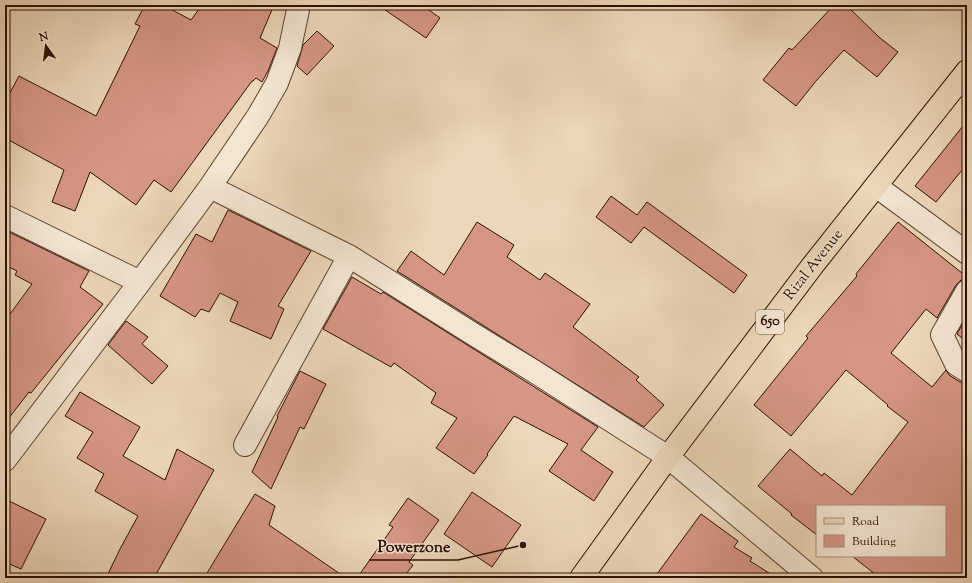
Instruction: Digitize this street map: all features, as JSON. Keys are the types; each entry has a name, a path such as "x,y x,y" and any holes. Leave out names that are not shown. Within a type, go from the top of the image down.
{"main road":[{"name":"Rizal Avenue","path":"580,578 813,265 967,71"}],"street":[{"path":"5,460 210,187 258,116 277,83 290,48 299,5"},
{"path":"876,186 967,253"},
{"path":"210,187 349,256 532,370 668,458 812,578"},
{"path":"5,216 140,282"},
{"path":"245,445 349,256"},
{"path":"967,292 942,335 956,364 967,371"}],"building":[{"path":"145,5 163,5 191,20 202,5 274,5 260,38 277,48 268,71 262,82 256,78 252,81 171,192 154,180 136,205 90,172 75,211 52,202 64,170 5,138 5,102 19,76 96,116 140,26 135,24"},
{"path":"378,5 422,5 440,18 426,38"},
{"path":"834,5 846,5 880,38 898,52 877,77 844,50 796,106 763,80 789,48 792,50"},
{"path":"317,31 334,46 307,75 297,66 303,45"},
{"path":"967,121 967,164 936,202 915,186"},
{"path":"611,196 637,215 647,202 747,275 734,293 644,227 631,243 596,217"},
{"path":"228,210 311,251 278,306 284,309 271,339 230,321 238,302 220,293 209,312 201,309 195,317 160,296 196,234 212,242"},
{"path":"477,222 514,245 507,257 540,280 545,273 590,304 573,327 639,377 636,380 664,405 644,427 397,271 411,251 444,275"},
{"path":"898,222 967,277 967,279 961,280 956,285 937,318 926,309 891,353 932,387 946,370 949,375 960,382 967,383 967,578 880,578 853,557 946,557 946,505 816,505 816,534 758,486 790,449 822,476 824,473 852,495 908,422 887,406 888,405 846,370 791,436 754,405 808,338 806,336 857,276 856,274"},
{"path":"5,230 89,271 80,287 103,304 5,423 5,321 32,284 15,275 17,271 5,265"},
{"path":"352,277 381,294 383,292 598,427 581,450 613,472 594,501 549,471 568,444 514,416 474,474 436,448 457,418 431,403 436,393 394,363 391,367 323,329"},
{"path":"967,316 967,342 957,334"},
{"path":"126,321 148,337 142,344 168,366 152,384 108,345"},
{"path":"300,371 326,384 304,429 300,427 271,489 252,472 278,417 277,416"},
{"path":"80,392 140,427 123,456 165,480 177,449 214,470 154,578 106,578 138,516 95,491 104,474 77,458 93,432 65,416"},
{"path":"472,492 521,525 492,567 444,534"},
{"path":"255,494 275,506 269,525 346,578 204,578"},
{"path":"408,498 439,520 409,562 413,565 403,578 357,578 393,527 389,525"},
{"path":"5,499 46,519 21,569 5,562"},
{"path":"701,514 738,541 734,547 752,558 750,561 777,578 654,578"}],"place":[{"name":"Powerzone","path":"523,545"}]}
